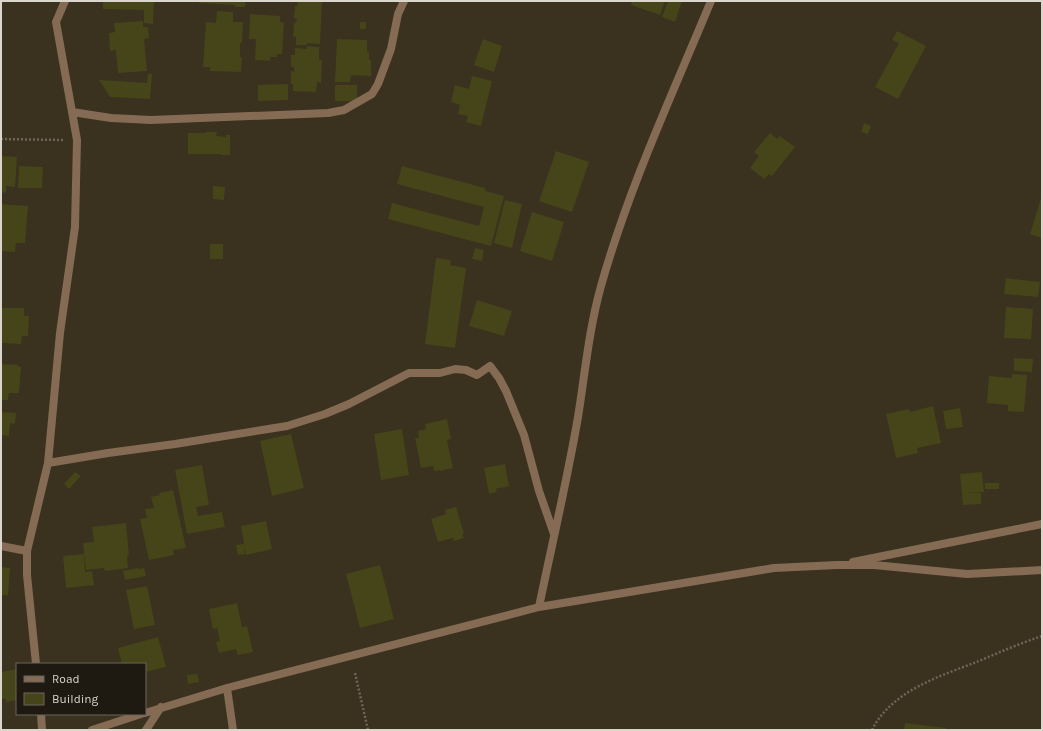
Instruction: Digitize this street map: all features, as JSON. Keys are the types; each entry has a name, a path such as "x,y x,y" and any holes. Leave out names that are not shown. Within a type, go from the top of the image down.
{"street":[{"path":"36,663 27,575 27,551 48,463 60,333 75,227 77,140 56,22 65,1"},
{"path":"72,112 111,118 151,120 344,110 372,94 378,84 391,49 398,14 404,1"},
{"path":"539,607 572,448 584,368 601,286 634,186 711,1"},
{"path":"48,463 287,426 325,414 349,404 409,373 440,373 455,369 466,370 477,375 490,366 506,391 524,435 539,491 554,534"},
{"path":"837,565 1042,524"},
{"path":"1,546 27,551"},
{"path":"146,713 227,688 539,607 774,568 874,565 967,574 1042,570"},
{"path":"227,688 233,730"},
{"path":"146,730 161,707"},
{"path":"40,715 42,730"},
{"path":"92,730 138,715"}],"path":[{"path":"1,139 77,140"},
{"path":"872,730 883,713 894,702 918,686 1012,646 1042,636"},
{"path":"355,673 368,730"}],"building":[{"path":"103,1 154,1 153,24 144,23 144,10 103,9"},
{"path":"199,1 246,1 245,7 235,7 235,5 199,3"},
{"path":"298,1 322,1 320,44 307,43 307,45 296,45 296,36 293,37 294,22 296,23 297,19 294,18 295,6 297,6"},
{"path":"632,1 665,1 660,15 631,5"},
{"path":"668,1 682,1 675,22 662,17"},
{"path":"217,11 233,12 233,22 243,22 242,43 240,43 240,57 242,57 241,72 210,71 210,67 203,67 206,22 216,23"},
{"path":"250,14 280,16 280,22 284,23 282,54 277,54 277,57 270,57 270,61 255,60 256,39 249,39"},
{"path":"143,21 143,27 148,27 149,38 144,39 147,71 118,73 116,50 110,51 109,33 115,32 114,23"},
{"path":"360,22 366,22 366,29 360,29"},
{"path":"897,31 926,46 898,99 875,87 899,43 892,40"},
{"path":"337,39 367,40 367,51 369,52 369,60 371,60 371,76 351,75 350,82 335,82"},
{"path":"483,39 502,46 494,72 474,65"},
{"path":"307,46 319,47 319,60 322,60 321,83 317,82 316,92 293,91 293,84 291,84 291,71 294,72 294,67 291,67 291,55 295,55 295,48 307,49"},
{"path":"148,74 152,74 150,99 110,97 99,80 147,83"},
{"path":"472,76 492,81 481,126 466,122 468,116 458,114 460,105 451,102 455,85 469,89"},
{"path":"288,84 288,100 258,101 258,85"},
{"path":"335,85 357,85 357,101 335,101"},
{"path":"864,123 871,126 868,134 861,132"},
{"path":"217,132 216,136 226,137 226,135 230,135 230,155 188,154 188,133"},
{"path":"770,133 777,139 780,136 795,147 772,176 769,174 764,179 750,168 759,156 754,152"},
{"path":"556,151 589,162 572,212 539,201"},
{"path":"1,156 17,157 15,187 6,186 6,193 1,192"},
{"path":"19,166 43,167 42,188 18,188"},
{"path":"402,166 485,188 485,191 504,196 491,246 388,219 392,203 479,226 484,207 397,184"},
{"path":"213,186 225,187 224,200 213,199"},
{"path":"1042,195 1042,238 1030,234"},
{"path":"505,200 522,204 512,248 494,243"},
{"path":"1,204 28,206 25,243 16,243 15,252 1,251"},
{"path":"532,212 564,222 552,261 520,251"},
{"path":"210,244 223,244 223,259 210,259"},
{"path":"475,248 484,250 482,261 472,259"},
{"path":"436,258 451,260 450,265 466,268 455,348 425,344"},
{"path":"1006,278 1040,282 1038,297 1004,294"},
{"path":"477,300 512,311 504,336 469,326"},
{"path":"1006,307 1033,309 1031,339 1004,338"},
{"path":"1,308 24,308 24,316 29,316 28,336 22,336 21,344 1,343"},
{"path":"1014,358 1033,359 1032,372 1014,371"},
{"path":"1,364 18,365 21,367 19,393 9,393 8,400 1,400"},
{"path":"1012,374 1027,375 1024,412 1008,411 1008,405 987,403 989,376 1012,378"},
{"path":"933,406 941,443 917,448 918,453 896,458 886,414 909,409 910,412"},
{"path":"960,408 963,427 946,429 943,411"},
{"path":"1,412 16,413 15,424 10,423 9,436 1,435"},
{"path":"447,419 451,439 447,440 453,468 434,471 433,466 421,468 415,438 419,438 418,431 426,429 425,424"},
{"path":"402,429 409,475 381,480 374,434"},
{"path":"291,434 304,488 272,496 260,441"},
{"path":"505,464 509,486 496,489 497,492 489,494 484,468"},
{"path":"202,465 209,505 196,507 198,516 222,512 225,527 187,534 175,470"},
{"path":"75,472 81,476 69,489 64,484"},
{"path":"982,472 984,492 966,493 981,493 981,504 963,505 960,474"},
{"path":"985,483 999,483 999,489 985,489"},
{"path":"173,490 186,548 173,550 174,555 149,560 140,519 147,518 145,509 154,508 151,497 160,495 159,493"},
{"path":"456,507 464,538 454,541 453,538 438,542 431,519 446,514 445,510"},
{"path":"266,521 272,549 246,555 241,526"},
{"path":"126,523 129,555 127,556 128,568 105,571 104,568 86,570 83,543 94,542 92,527"},
{"path":"244,544 245,554 238,555 236,545"},
{"path":"84,554 85,572 92,571 94,585 66,588 63,556"},
{"path":"380,565 394,619 360,628 346,574"},
{"path":"1,567 10,568 8,595 1,595"},
{"path":"144,568 146,576 125,580 123,571"},
{"path":"147,586 155,625 134,629 126,590"},
{"path":"237,603 242,627 247,626 253,652 238,655 236,649 219,653 216,642 220,641 217,628 213,629 209,609"},
{"path":"158,637 166,667 146,672 146,663 122,663 118,648"},
{"path":"16,669 16,700 6,702 6,699 1,699 1,672"},
{"path":"197,674 199,682 188,684 187,675"},
{"path":"905,723 946,728 946,730 904,730"}]}
